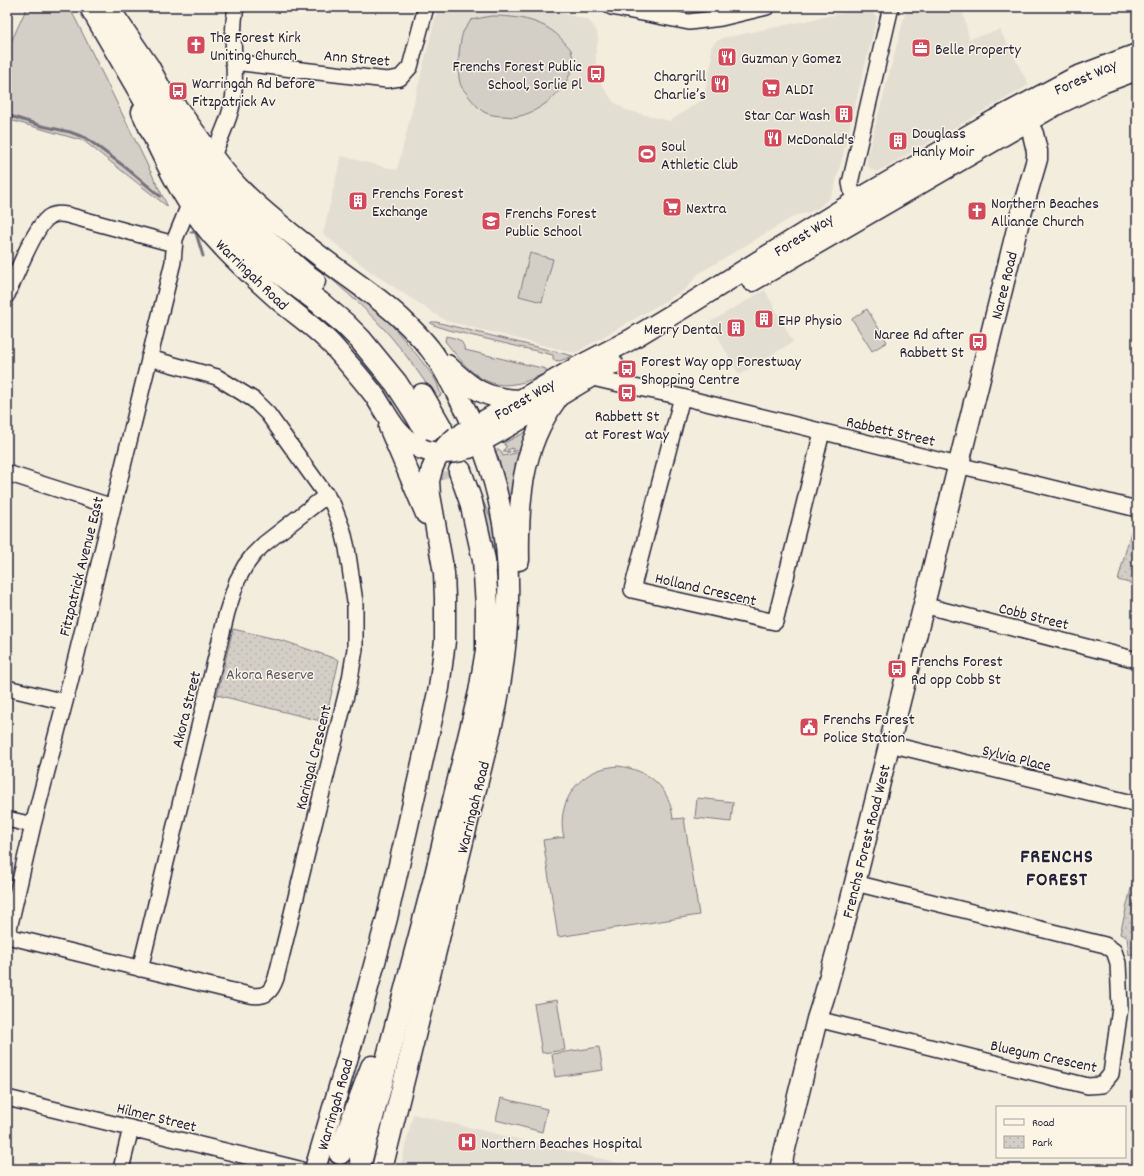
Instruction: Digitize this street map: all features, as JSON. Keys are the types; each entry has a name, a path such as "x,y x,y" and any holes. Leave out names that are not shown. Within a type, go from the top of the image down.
{"highway":[{"name":"Warringah Road","path":"91,7 165,135 203,195 244,242 277,271 320,303 360,339 396,383 443,452 471,502 484,560 487,606 487,650 480,692 436,875 350,1157 372,1067 402,959 468,696 474,649 475,605 470,563 443,452 427,403 405,370 373,331 340,300 303,273 266,240 223,194 188,142 148,67 107,7"}],"main road":[{"name":"Warringah Road","path":"117,53 156,142 189,205 223,248 281,302 332,345 359,375 398,431 406,440 443,452 429,481 430,495 444,573 446,614 445,641 439,688 387,918 315,1169"},
{"name":"Forest Way","path":"478,434 520,400 576,368 630,340 693,302 858,210 1024,114 1076,77 1137,54"},
{"name":"Warringah Road","path":"148,67 228,177 270,216 323,259 369,291 406,323 432,350 478,434 495,482 500,503 505,534 508,572 507,641 496,708 382,1169"},
{"name":"Forest Way","path":"1024,114 1054,106 1102,83 1137,70"},
{"name":"Naree Road","path":"958,465 1019,221 1037,159 1036,144 1024,114"},
{"name":"Forest Way","path":"478,434 558,397 589,377 634,353 718,301 858,210"},
{"path":"432,350 463,380 485,394 499,399 520,400"},
{"path":"496,708 509,665 517,625 519,586 519,513 524,480 535,435 558,397"},
{"path":"378,402 438,543"},
{"path":"443,452 478,434"},
{"name":"Frenchs Forest Road West","path":"780,1169 817,1019 855,883 958,465"}],"street":[{"path":"213,156 232,108 234,92 234,62 232,38 233,20 236,7"},
{"name":"Ann Street","path":"234,62 387,80 400,78 410,67 426,7"},
{"path":"611,7 689,22 721,18 767,7"},
{"path":"858,210 850,183 890,7"},
{"name":"Fitzpatrick Avenue East","path":"7,936 33,825 65,702 173,262 174,241 189,205"},
{"path":"7,295 34,236 45,220 52,215 67,215 174,241"},
{"name":"Karingal Crescent","path":"7,936 256,996 267,993 274,984 350,679 355,649 355,608 351,565 343,531 333,505 327,495 268,414 254,400 217,377 149,358"},
{"name":"Rabbett Street","path":"589,377 682,397 1137,509"},
{"name":"Holland Crescent","path":"682,397 632,590 775,622 822,432"},
{"path":"7,473 113,507"},
{"name":"Akora Street","path":"140,968 225,620 237,581 245,566 264,544 327,495"},
{"name":"Cobb Street","path":"923,605 1137,660"},
{"path":"7,688 65,702"},
{"name":"Sylvia Place","path":"889,744 1137,804"},
{"path":"7,819 33,825"},
{"name":"Bluegum Crescent","path":"817,1019 1088,1086 1102,1085 1111,1074 1120,1008 1118,963 1114,951 1105,945 855,883"},
{"name":"Hilmer Street","path":"7,1098 299,1169"},
{"path":"121,1169 131,1128"}],"shaded area":[{"path":"438,7 539,7 588,20 597,32 598,40 596,65 599,79 614,102 626,110 670,121 703,99 712,61 711,47 715,42 723,38 867,8 877,17 835,186 829,199 817,209 796,215 698,274 686,289 575,353 446,321 371,272 323,234 341,156 397,170"},
{"path":"907,7 962,7 969,39 1000,30 1029,85 877,172 867,165 867,157"},
{"path":"765,290 793,342 739,375 710,322"},
{"name":"Northern Beaches Hospital","path":"413,1114 644,1169 400,1169"}],"green space":[{"path":"27,7 68,7 75,18 168,207 84,141 10,120 7,126 7,51"},
{"path":"491,16 522,18 541,24 558,35 571,50 573,61 565,84 546,103 524,115 513,117 496,116 486,113 476,105 463,89 459,78 458,62 463,32 471,20"},
{"path":"286,241 358,292 389,322 433,376 441,395 436,398 405,354 373,317"},
{"path":"530,253 553,259 542,302 519,296"},
{"path":"867,309 887,342 872,351 852,319"},
{"path":"431,322 573,356 560,361 553,360 553,355 445,329 431,324"},
{"path":"446,336 461,341 465,350 546,369 546,373 530,380 518,383 503,385 492,383 483,379 466,366 445,341"},
{"path":"530,430 521,449 512,452 513,448 507,450 508,452 504,452 506,445 504,445 504,443"},
{"path":"498,449 501,451 503,456 520,452 514,529 503,476 495,453"},
{"path":"481,496 491,519 499,556 499,622 477,497"},
{"path":"1133,524 1137,525 1137,585 1118,580"},
{"name":"Akora Reserve","path":"233,629 284,641 339,660 325,722 217,695"},
{"path":"618,766 639,771 656,782 668,798 673,819 684,818 699,915 558,937 543,840 564,837 562,818 564,808 567,799 578,783 597,771"},
{"path":"697,798 733,802 731,822 695,818"},
{"path":"1134,876 1137,877 1137,955 1129,955 1127,937 1120,934"},
{"path":"557,1000 565,1050 542,1053 534,1004"},
{"path":"599,1047 603,1070 555,1077 552,1054"},
{"path":"501,1098 547,1109 542,1132 496,1120"}],"waterway":[{"path":"7,115 42,126 70,132 86,138 125,167 160,196"},
{"path":"191,232 196,233 203,256"}],"tunnel":[{"path":"430,442 446,478"},
{"path":"335,1169 340,1153"}],"place":[{"name":"The Forest Kirk Uniting Church","path":"196,45"},
{"name":"Belle Property","path":"921,48"},
{"name":"Guzman y Gomez","path":"727,57"},
{"name":"Frenchs Forest Public School, Sorlie Pl","path":"596,74"},
{"name":"Chargrill Charlie’s","path":"720,84"},
{"name":"ALDI","path":"771,88"},
{"name":"Warringah Rd before Fitzpatrick Av","path":"178,91"},
{"name":"Star Car Wash","path":"844,114"},
{"name":"McDonald's","path":"773,138"},
{"name":"Douglass Hanly Moir","path":"898,141"},
{"name":"Soul Athletic Club","path":"647,154"},
{"name":"Frenchs Forest Exchange","path":"358,201"},
{"name":"Nextra","path":"672,207"},
{"name":"Northern Beaches Alliance Church","path":"977,211"},
{"name":"Frenchs Forest Public School","path":"491,221"},
{"name":"EHP Physio","path":"764,319"},
{"name":"Merry Dental","path":"736,328"},
{"name":"Naree Rd after Rabbett St","path":"978,342"},
{"name":"Forest Way opp Forestway Shopping Centre","path":"627,369"},
{"name":"Rabbett St at Forest Way","path":"627,393"},
{"name":"Frenchs Forest Rd opp Cobb St","path":"897,669"},
{"name":"Frenchs Forest Police Station","path":"809,727"},
{"name":"Northern Beaches Hospital","path":"467,1142"}],"district":[{"name":"FRENCHS FOREST","path":"1057,866"}]}
